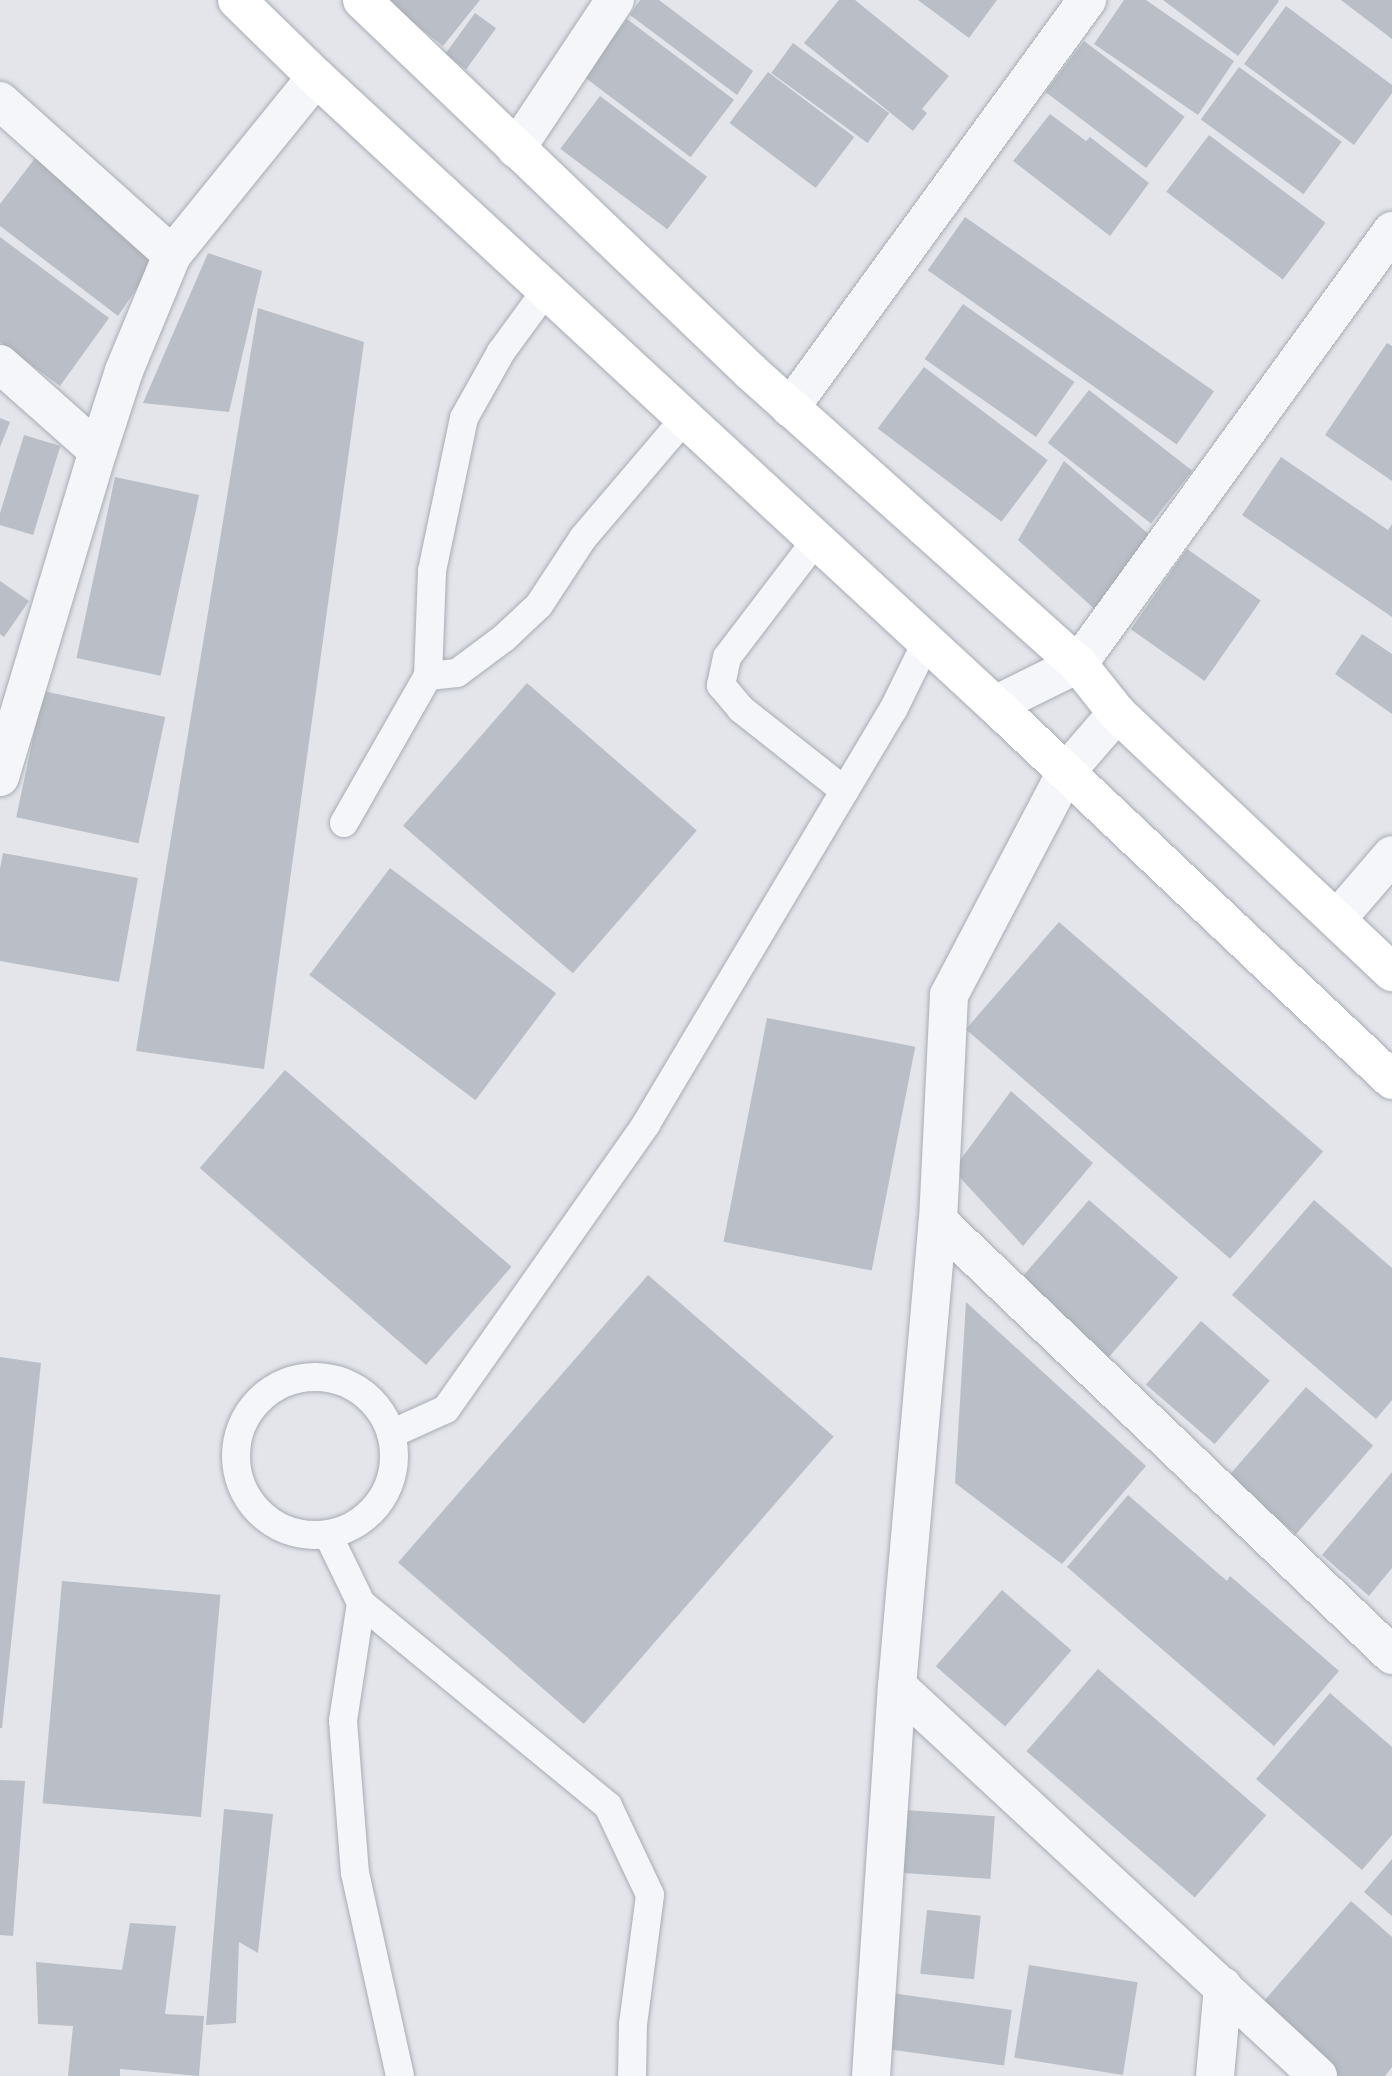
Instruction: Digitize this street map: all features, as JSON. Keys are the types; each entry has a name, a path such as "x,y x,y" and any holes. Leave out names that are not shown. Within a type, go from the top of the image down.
{"main road":[{"path":"237,0 316,77 927,641 1392,1080"},
{"path":"362,0 790,408 1078,664 1117,713 1392,972"}],"street":[{"path":"516,149 615,0"},
{"path":"790,408 1087,0"},
{"path":"0,777 97,451 124,371 172,255 316,77"},
{"path":"0,101 172,255"},
{"path":"995,705 1078,664 1392,231"},
{"path":"0,365 97,451"},
{"path":"872,2076 897,1686 938,1221 949,995 1066,772 1117,713"},
{"path":"1337,919 1392,855"},
{"path":"938,1221 1392,1655"},
{"path":"897,1686 1318,2076"},
{"path":"1215,2076 1223,1986"}],"lane":[{"path":"344,823 428,676 432,571 464,418 501,352 547,289"},
{"path":"428,676 457,673 504,638 539,606 583,538 686,417"},
{"path":"817,539 727,657 721,685 741,709 845,791"},
{"path":"391,1434 446,1409 646,1124 893,710 927,641"},
{"path":"313,1376 339,1380 362,1392 380,1410 391,1434 395,1461 388,1487 374,1510 353,1527 328,1535 302,1535 277,1527 256,1511 242,1489 235,1464 237,1437 248,1413 264,1394 287,1381 313,1376"},
{"path":"328,1535 360,1603 608,1806 650,1895 633,2024 632,2076"},
{"path":"360,1603 343,1721 355,1873 400,2076"}],"building":[{"path":"385,0 480,0 443,46"},
{"path":"640,0 659,0 753,71 737,95 630,15"},
{"path":"839,0 855,0 949,76 922,109 927,113 913,131 804,43"},
{"path":"918,0 997,0 969,38"},
{"path":"1124,0 1146,0 1234,61 1198,115 1094,44"},
{"path":"1163,0 1278,0 1279,1 1238,56"},
{"path":"1341,0 1392,0 1392,39"},
{"path":"1286,6 1392,85 1392,93 1354,145 1244,64"},
{"path":"475,13 496,28 466,70 445,54"},
{"path":"627,19 734,100 691,157 584,77"},
{"path":"1084,41 1185,117 1146,168 1045,92"},
{"path":"793,43 889,113 868,143 771,73"},
{"path":"1239,67 1342,142 1304,194 1201,120"},
{"path":"768,72 854,137 816,188 729,123"},
{"path":"600,96 707,177 667,229 560,149"},
{"path":"1050,114 1086,141 1090,137 1149,183 1110,236 1013,161"},
{"path":"1209,135 1326,223 1283,280 1166,192"},
{"path":"39,153 158,257 118,316 0,226 0,204"},
{"path":"965,217 1214,391 1177,445 928,270"},
{"path":"0,237 109,318 60,386 0,342"},
{"path":"208,253 262,271 229,412 143,403"},
{"path":"963,304 1074,382 1036,437 925,359"},
{"path":"258,308 364,342 264,1069 136,1051"},
{"path":"1387,343 1392,346 1392,481 1325,435"},
{"path":"924,367 1048,460 1001,522 878,428"},
{"path":"1089,390 1192,471 1151,523 1048,443"},
{"path":"0,418 10,422 0,447"},
{"path":"24,435 60,446 33,535 0,525 0,514"},
{"path":"1281,457 1388,530 1392,524 1392,617 1242,515"},
{"path":"1064,461 1152,537 1100,614 1018,540"},
{"path":"115,477 199,495 161,676 77,658"},
{"path":"1187,549 1261,601 1205,681 1131,629"},
{"path":"0,581 29,601 4,637 0,634"},
{"path":"1362,634 1392,654 1392,714 1335,674"},
{"path":"527,683 697,831 573,973 403,826"},
{"path":"43,691 165,717 138,843 16,817"},
{"path":"3,853 138,878 119,982 0,961 0,869"},
{"path":"390,868 556,993 475,1100 309,975"},
{"path":"1059,922 1323,1152 1230,1259 966,1029"},
{"path":"767,1018 915,1047 872,1271 723,1242"},
{"path":"285,1070 511,1267 426,1365 200,1168"},
{"path":"1011,1091 1093,1163 1023,1246 953,1170"},
{"path":"1089,1200 1178,1277 1107,1360 1017,1282"},
{"path":"1314,1200 1392,1268 1392,1400 1376,1419 1232,1295"},
{"path":"648,1275 834,1436 584,1724 398,1563"},
{"path":"966,1302 1146,1466 1062,1564 955,1483"},
{"path":"1201,1321 1270,1381 1215,1444 1146,1384"},
{"path":"0,1357 41,1363 2,1728 0,1728"},
{"path":"1306,1387 1373,1445 1296,1534 1229,1476"},
{"path":"1392,1472 1392,1568 1369,1596 1322,1555"},
{"path":"1128,1495 1227,1581 1230,1576 1339,1671 1274,1746 1067,1567"},
{"path":"62,1581 220,1595 201,1817 43,1803"},
{"path":"1002,1590 1071,1650 1005,1727 936,1666"},
{"path":"1098,1669 1266,1815 1195,1898 1026,1751"},
{"path":"1330,1693 1392,1747 1392,1835 1362,1870 1256,1779"},
{"path":"0,1780 25,1781 13,1936 0,1935"},
{"path":"224,1809 273,1814 258,1953 239,1942 236,2023 206,2025"},
{"path":"905,1810 995,1816 990,1879 901,1873"},
{"path":"1392,1859 1392,1916 1364,1892"},
{"path":"1351,1901 1392,1937 1392,2067 1385,2076 1334,2076 1257,2009"},
{"path":"927,1910 981,1916 974,1979 920,1974"},
{"path":"130,1923 176,1926 165,2014 204,2016 199,2076 120,2069 120,2076 68,2076 73,2026 38,2024 36,1962 122,1970"},
{"path":"1029,1965 1138,1982 1123,2075 1014,2058"},
{"path":"891,1993 1012,2010 1004,2065 883,2048"}]}
